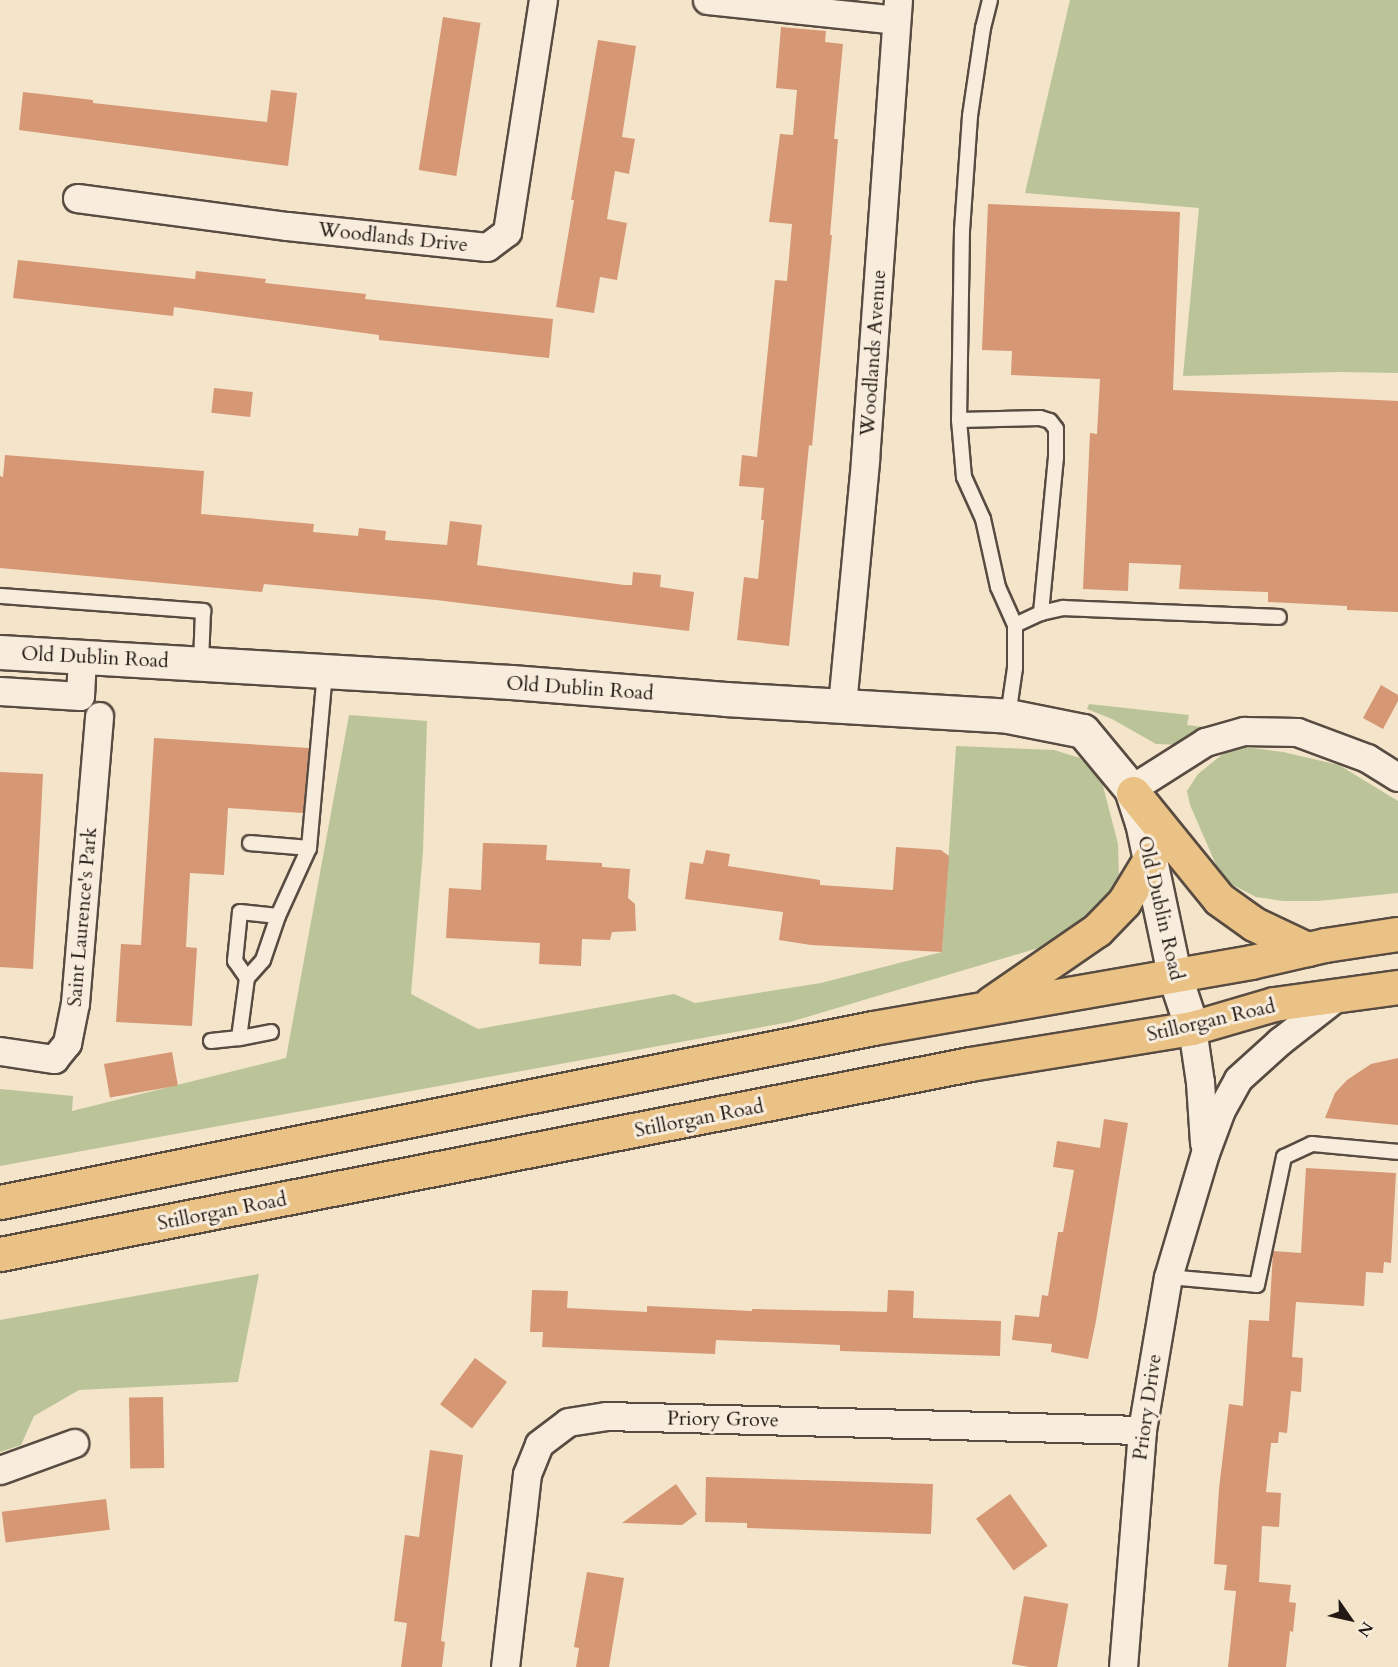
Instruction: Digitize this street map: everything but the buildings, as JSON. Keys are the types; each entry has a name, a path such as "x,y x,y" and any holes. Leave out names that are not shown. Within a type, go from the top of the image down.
{"highway":[{"path":"1132,791 1218,899 1254,924 1307,949"},
{"path":"985,1008 1096,930 1124,902 1150,859"},
{"path":"0,1202 873,1028 1398,934"},
{"name":"Stillorgan Road","path":"0,1254 970,1064 1191,1028 1274,1004 1398,987"}],"street":[{"name":"Woodlands Drive","path":"77,198 287,226 487,247 507,232 543,0"},
{"path":"707,0 897,10"},
{"name":"Woodlands Avenue","path":"842,705 865,460 897,10"},
{"name":"Old Dublin Road","path":"0,652 511,682 725,699 1008,716 1083,731 1132,791 1150,859 1174,974 1191,1028"},
{"path":"0,691 80,696 82,657"},
{"name":"Saint Laurence's Park","path":"0,1051 54,1059 67,1043 75,1003 99,716"},
{"path":"1132,791 1205,742 1244,731 1297,732 1367,758 1398,777"},
{"name":"Priory Drive","path":"1123,1667 1142,1430 1167,1276 1205,1153 1221,1110 1238,1079 1280,1041 1339,995"},
{"name":"Priory Drive","path":"1191,1028 1200,1082 1205,1153"},
{"name":"Priory Grove","path":"505,1667 527,1473 539,1443 568,1422 606,1416 1142,1430"},
{"path":"0,1470 74,1443"}],"lane":[{"path":"990,0 982,28 970,116 962,230 959,420 964,477 983,519 998,587 1015,625 1015,668 1008,716"},
{"path":"959,420 1040,418 1050,421 1056,429 1056,457 1041,613"},
{"path":"0,596 203,611 201,663"},
{"path":"1015,625 1041,613 1063,609 1279,617"},
{"path":"239,1038 248,978 263,960 278,916 309,848 325,672"},
{"path":"250,843 309,848"},
{"path":"248,978 235,961 240,912 278,916"},
{"path":"212,1041 271,1032"},
{"path":"1167,1276 1257,1286 1284,1157 1312,1144 1398,1152"}],"green space":[{"path":"1070,0 1398,0 1398,373 1340,372 1183,376 1199,208 1025,193"},
{"path":"1089,704 1189,715 1187,725 1213,728 1183,745 1156,744 1112,719 1087,709"},
{"path":"349,715 427,721 423,851 411,994 478,1029 674,994 695,1003 821,983 942,952 956,746 1054,750 1080,758 1102,782 1118,844 1119,880 1115,896 1055,943 790,1022 0,1166 0,1089 73,1096 72,1111 286,1058"},
{"path":"1245,747 1283,752 1339,765 1398,801 1398,893 1318,901 1283,901 1256,897 1231,884 1217,867 1190,805 1187,791 1198,774 1224,753"},
{"path":"259,1274 238,1382 79,1390 34,1416 21,1445 0,1452 0,1320"}]}
